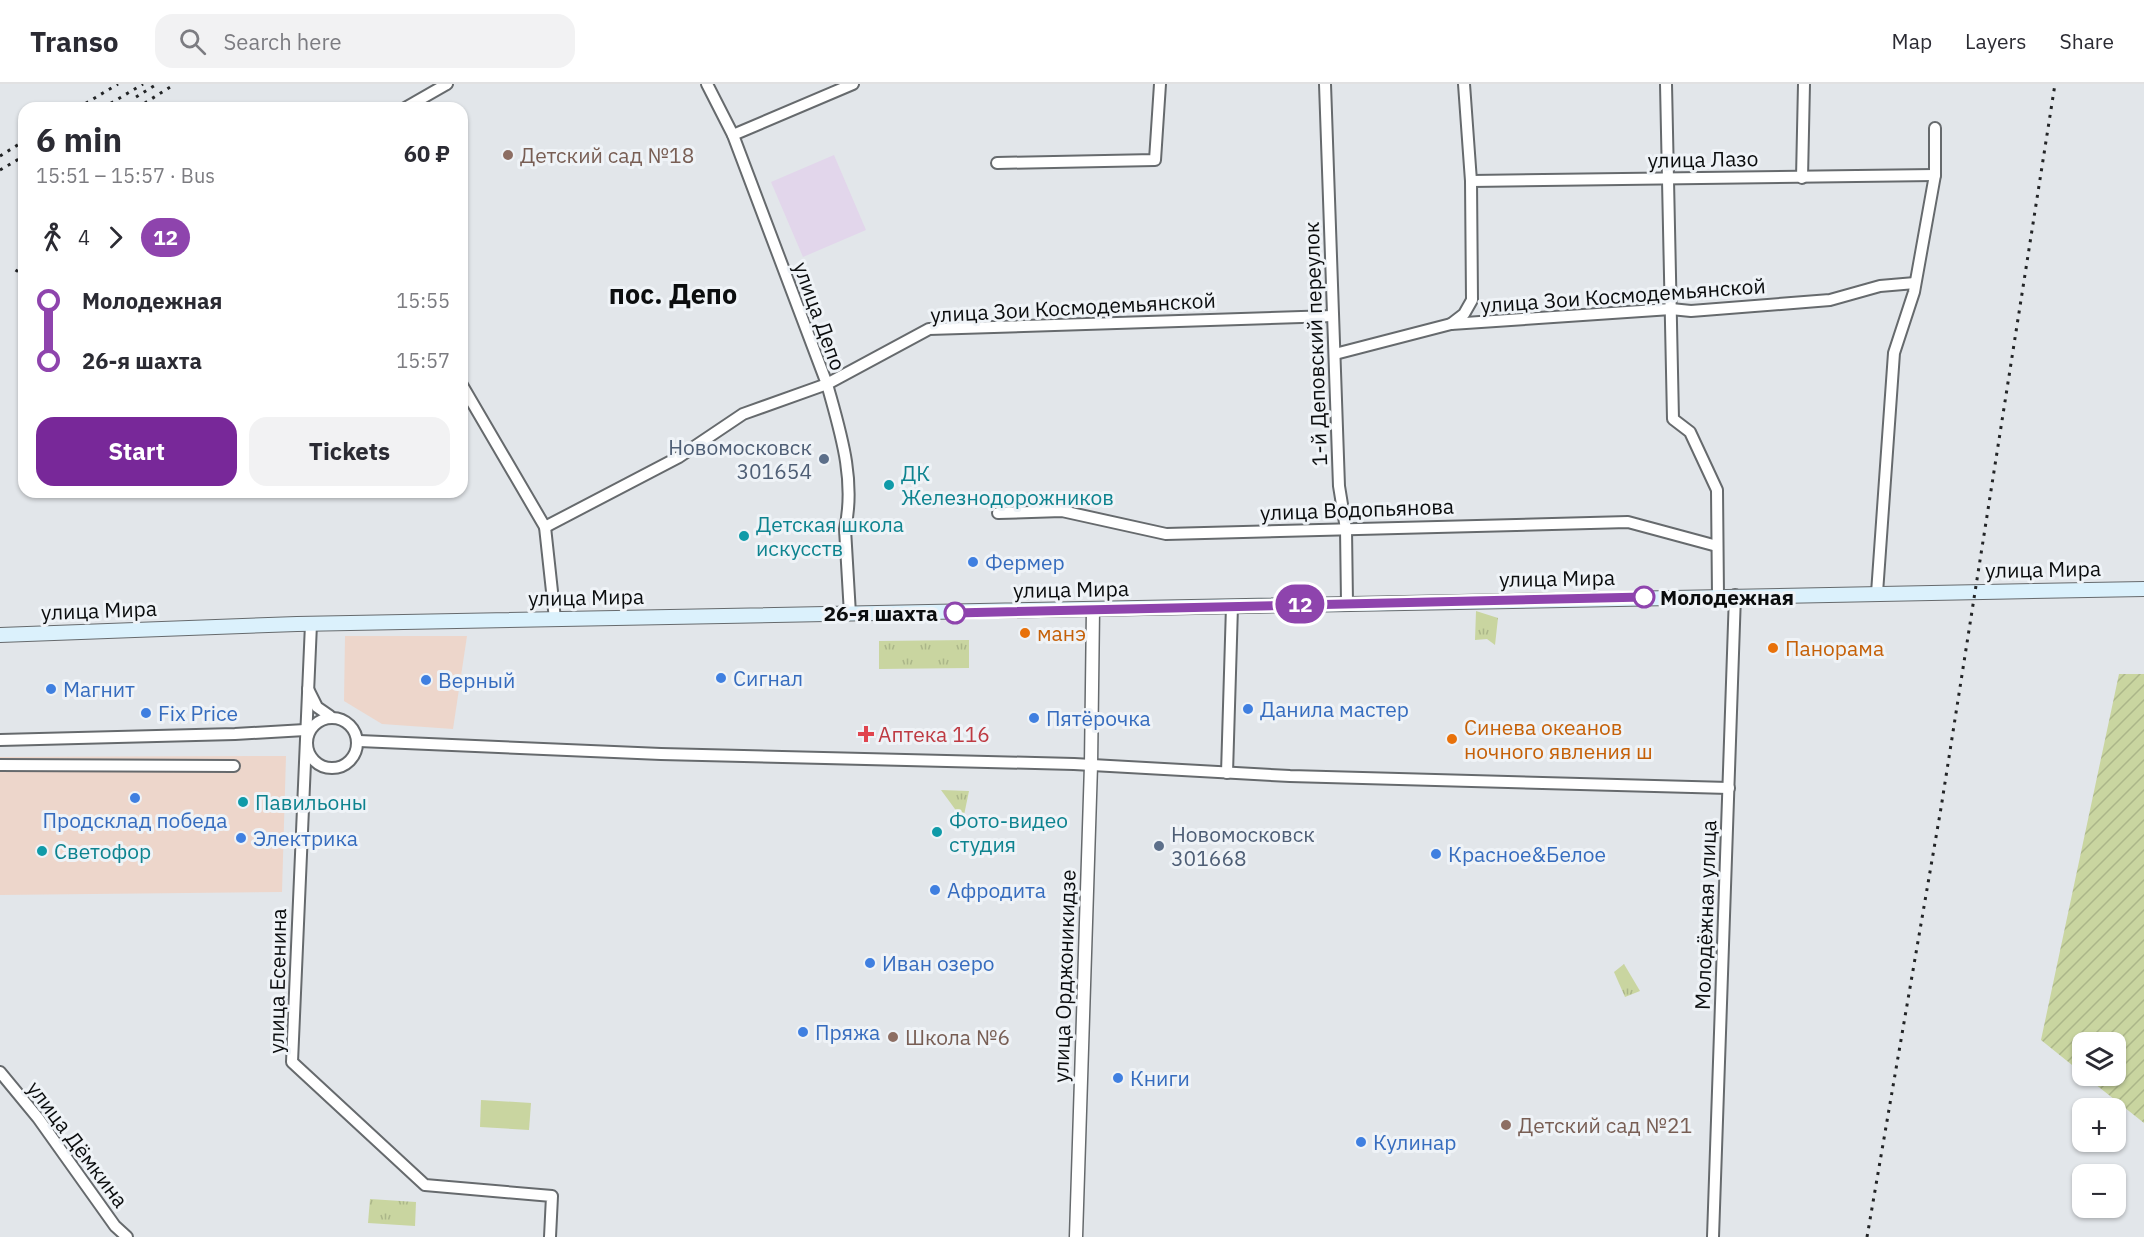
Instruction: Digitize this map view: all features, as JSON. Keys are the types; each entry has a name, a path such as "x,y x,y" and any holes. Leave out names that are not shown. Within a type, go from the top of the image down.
{"main road":[{"name":"улица Мира","path":"0,635 311,624 1735,595 2144,589"}],"street":[{"path":"416,102 447,84"},
{"name":"улица Депо","path":"545,527 679,457 743,414 828,384 733,135 707,84"},
{"path":"733,135 853,84"},
{"path":"997,164 1155,160 1161,84"},
{"name":"1-й Деповский переулок","path":"1325,84 1339,486 1346,529 1347,603"},
{"path":"1451,324 1464,314 1472,300 1471,181 1464,84"},
{"path":"1666,84 1673,419 1690,432 1717,490 1718,596"},
{"path":"1802,178 1804,84"},
{"path":"1877,593 1894,353 1915,283 1935,175 1935,128"},
{"name":"улица Лазо","path":"1471,181 1935,175"},
{"name":"улица Зои Космодемьянской","path":"1335,354 1451,324 1671,309 1690,311 1830,300 1880,286 1915,283"},
{"name":"улица Зои Космодемьянской","path":"828,384 929,329 1333,316"},
{"path":"828,384 847,457 848,517 845,529 850,614"},
{"path":"468,395 545,527 555,619"},
{"name":"улица Водопьянова","path":"998,513 1062,511 1166,534 1628,522 1718,546"},
{"name":"Молодёжная улица","path":"1713,1237 1735,595"},
{"path":"1227,772 1232,606"},
{"name":"улица Орджоникидзе","path":"1076,1237 1091,765 1093,609"},
{"name":"улица Есенина","path":"311,624 292,1062 425,1185 552,1196 550,1237"},
{"path":"308,687 317,707 330,716 351,725 359,741"},
{"path":"330,716 314,723 304,744 313,761 332,769"},
{"path":"0,740 305,730"},
{"path":"359,741 661,754 1091,765 1227,772 1729,788"},
{"path":"304,780 315,772 332,769 350,761 359,741"},
{"path":"0,765 234,766"},
{"name":"улица Дёмкина","path":"0,1072 38,1118 115,1226 127,1237"}],"shaded area":[{"path":"834,155 866,230 803,257 771,182"},
{"path":"345,636 467,636 453,729 382,724 344,701"},
{"path":"286,756 282,892 0,895 0,757"}],"green space":[{"path":"1476,611 1498,618 1495,645 1487,639 1475,640"},
{"path":"969,640 969,668 879,669 879,641"},
{"path":"2119,674 2144,674 2144,1123 2126,1109 2126,1098 2113,1098 2098,1086 2126,1086 2126,1032 2072,1032 2072,1065 2041,1040"},
{"path":"941,790 969,791 963,820"},
{"path":"1624,964 1640,991 1625,997 1614,972"},
{"path":"481,1100 531,1103 529,1130 480,1127"},
{"path":"370,1199 416,1202 415,1226 368,1223"}],"railway":[{"path":"88,102 118,84"},
{"path":"113,102 143,84"},
{"path":"136,97 157,84"},
{"path":"146,102 175,84"},
{"path":"1867,1237 1941,808 2055,84"},
{"path":"0,156 18,145"},
{"path":"0,170 18,160"}],"bus line":[{"name":"12","path":"955,613 1644,597"}],"place":[{"name":"Детский сад №18","path":"508,155"},
{"name":"Новомосковск 301654","path":"824,459"},
{"name":"ДК Железнодорожников","path":"889,485"},
{"name":"Детская школа искусств","path":"744,536"},
{"name":"Фермер","path":"973,562"},
{"name":"Молодежная","path":"1644,597"},
{"name":"26-я шахта","path":"955,613"},
{"name":"манэ","path":"1025,633"},
{"name":"Панорама","path":"1773,648"},
{"name":"Сигнал","path":"721,678"},
{"name":"Верный","path":"426,680"},
{"name":"Магнит","path":"51,689"},
{"name":"Данила мастер","path":"1248,709"},
{"name":"Fix Price","path":"146,713"},
{"name":"Пятёрочка","path":"1034,718"},
{"name":"Аптека 116","path":"866,734"},
{"name":"Синева океанов ночного явления ш","path":"1452,739"},
{"name":"Продсклад победа","path":"135,798"},
{"name":"Павильоны","path":"243,802"},
{"name":"Фото-видео студия","path":"937,832"},
{"name":"Электрика","path":"241,838"},
{"name":"Новомосковск 301668","path":"1159,846"},
{"name":"Светофор","path":"42,851"},
{"name":"Красное&Белое","path":"1436,854"},
{"name":"Афродита","path":"935,890"},
{"name":"Иван озеро","path":"870,963"},
{"name":"Пряжа","path":"803,1032"},
{"name":"Школа №6","path":"893,1037"},
{"name":"Книги","path":"1118,1078"},
{"name":"Детский сад №21","path":"1506,1125"},
{"name":"Кулинар","path":"1361,1142"}],"district":[{"name":"пос. Депо","path":"673,293"}]}
